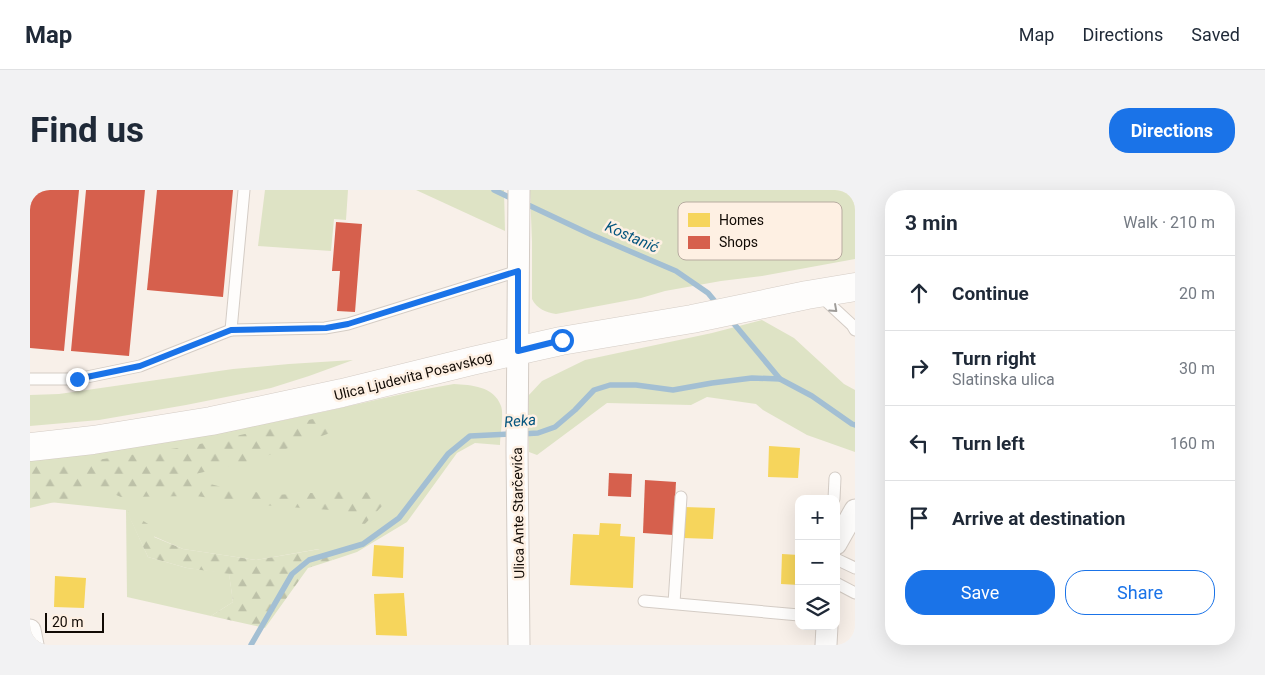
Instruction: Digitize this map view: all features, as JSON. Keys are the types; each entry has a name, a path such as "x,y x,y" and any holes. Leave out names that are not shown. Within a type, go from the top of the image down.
{"main road":[{"name":"Ulica Ljudevita Posavskog","path":"30,447 93,440 210,421 342,393 562,340 692,319 855,287"}],"street":[{"name":"Ulica Ante Starčevića","path":"519,190 517,450 519,645"},
{"path":"840,531 855,510"},
{"path":"30,630 34,645"},
{"path":"826,645 827,630"}],"lane":[{"path":"231,330 244,190"},
{"path":"30,379 77,379 140,366 231,330 326,328 348,324 518,271"},
{"path":"807,295 825,300 855,330"},
{"path":"834,495 836,478"},
{"path":"674,603 681,498"},
{"path":"840,561 855,568"},
{"path":"840,585 855,592"},
{"path":"644,601 795,614"}],"green space":[{"path":"265,190 348,190 346,220 334,219 331,251 258,246"},
{"path":"416,190 504,190 505,231"},
{"path":"530,190 855,190 855,259 665,291 641,298 556,314 539,308 532,299"},
{"path":"762,320 794,338 844,384 855,390 855,452 807,435 756,404 707,397 691,405 607,403 537,455 529,452 528,396 542,381 585,360 712,333"},
{"path":"353,360 271,388 99,420 30,426 30,395 59,394 233,369"},
{"path":"454,384 481,388 498,399 502,414 500,445 475,443 457,453 407,522 357,552 333,560 319,549 256,560 183,549 153,536 127,511 148,557 187,568 229,573 233,602 211,616 127,597 126,510 30,500 30,460 125,449 181,440"},
{"path":"322,417 333,422 330,433 258,459 183,477 218,486 274,495 349,491 376,493 383,505 363,526 345,511 261,505 196,496 121,497 99,488 85,487 71,498 30,508 30,466 83,462 191,446"},
{"path":"126,510 156,529 154,537 183,549 256,560 320,549 333,560 308,568 265,628 211,616 233,602 229,574 187,568 148,557"}],"building: Homes":[{"path":"769,446 800,448 798,478 768,477"},
{"path":"684,507 715,508 713,539 683,538"},
{"path":"600,523 621,524 620,536 635,537 633,588 570,585 573,534 599,535"},
{"path":"374,545 404,547 403,578 372,576"},
{"path":"782,554 795,555 795,585 781,584"},
{"path":"55,576 86,578 84,608 54,607"},
{"path":"404,593 407,636 376,635 374,594"}],"building: Shops":[{"path":"30,190 79,190 64,351 30,348"},
{"path":"86,190 145,190 129,356 71,351"},
{"path":"157,190 233,190 223,297 147,290"},
{"path":"336,222 362,224 355,312 337,311 340,271 332,271"},
{"path":"609,473 632,474 631,497 608,496"},
{"path":"645,480 676,482 673,535 643,533"}],"waterway":[{"name":"Kostanić","path":"494,190 515,200"},
{"name":"Kostanić","path":"524,203 676,271 708,293 718,305"},
{"name":"Kostanić","path":"730,319 780,379"},
{"name":"Reka","path":"521,434 538,433 555,427 594,390 610,385 636,385 673,390 752,378 780,379 812,396 855,425"},
{"name":"Reka","path":"251,645 292,574 309,560 363,544 399,518 448,454 470,436 512,434"}],"route":[{"path":"77,379 140,366 231,330 326,328 348,324 518,271 518,351 562,340"}]}
